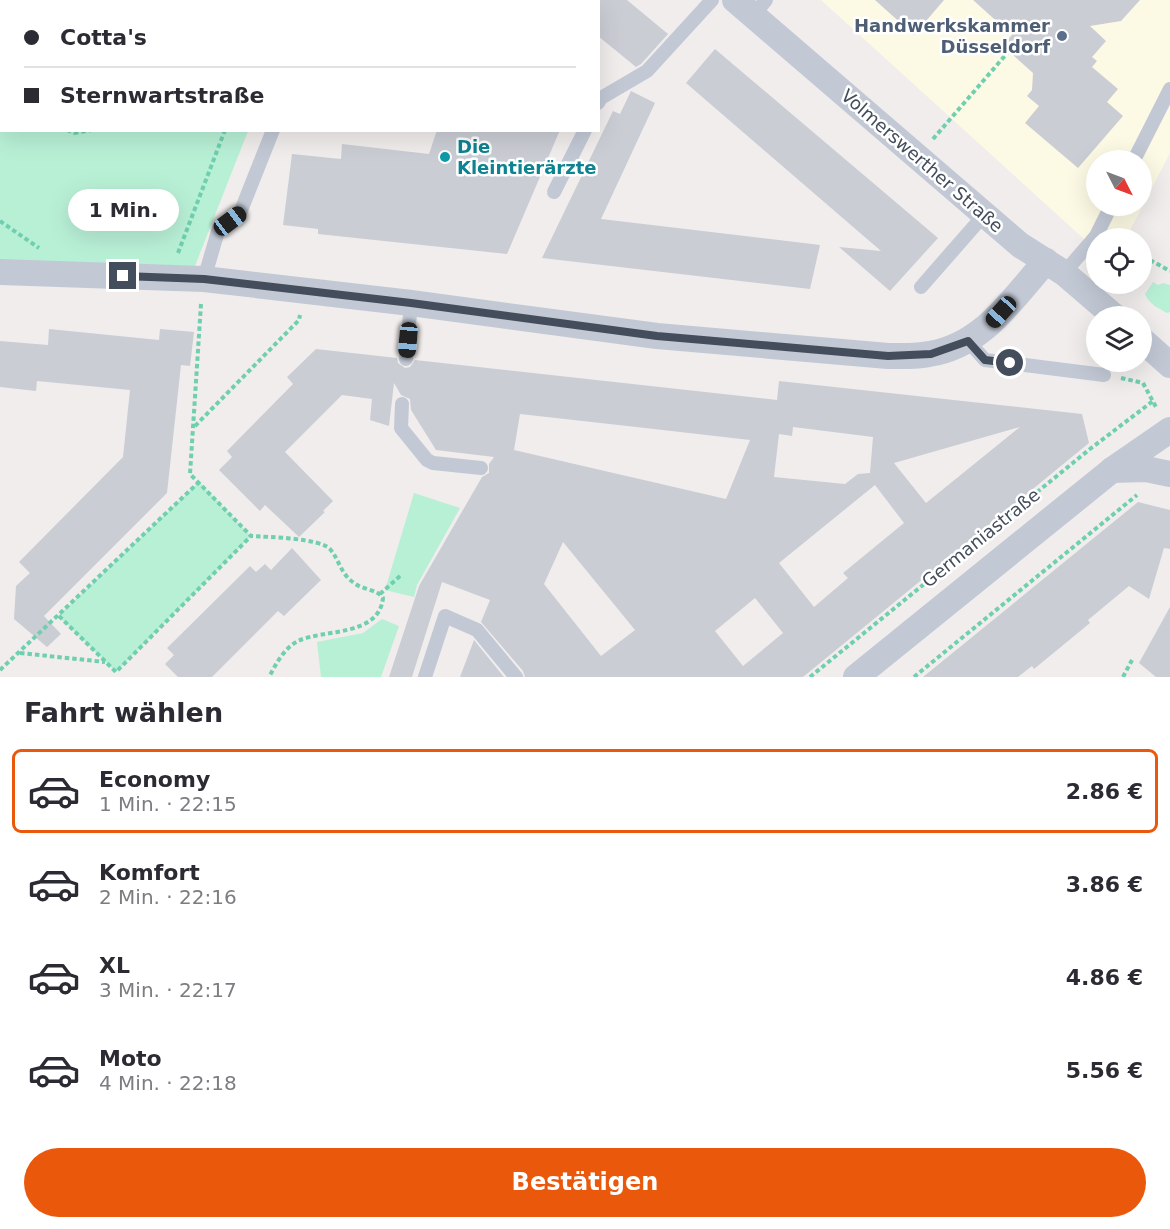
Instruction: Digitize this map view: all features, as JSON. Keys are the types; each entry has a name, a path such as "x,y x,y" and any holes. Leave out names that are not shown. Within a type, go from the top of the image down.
{"street":[{"name":"Volmerswerther Straße","path":"751,5 984,215 1020,245 1055,267 1102,306"},
{"path":"0,272 204,279 411,303 657,336 888,356 931,354 968,341 987,328 1055,267"},
{"path":"1152,349 1170,365"},
{"name":"Germaniastraße","path":"856,677 1112,470 1165,422"},
{"path":"1112,470 1146,469 1170,474"}],"lane":[{"path":"600,100 647,71 712,0"},
{"path":"1139,150 1170,89"},
{"path":"204,279 219,228 240,213 272,132"},
{"path":"554,192 584,132"},
{"path":"921,286 984,215"},
{"path":"1055,267 1096,236 1106,216"},
{"path":"406,359 411,303"},
{"path":"968,341 985,360 1104,375"},
{"path":"402,404 400,428 427,460 433,463 481,468"},
{"path":"424,677 445,616 477,630 516,677"}],"path":[{"path":"917,157 1009,51"},
{"path":"168,278 224,132"},
{"path":"1152,261 1170,271"},
{"path":"204,279 190,474 251,536 278,537 324,544 334,555 347,578 357,586 380,594 383,598 379,612 360,626 298,641 283,654 269,677"},
{"path":"194,426 300,320 304,292"},
{"path":"1143,383 1165,422"},
{"name":"Germaniastraße","path":"810,677 1152,401"},
{"path":"0,670 198,482"},
{"path":"914,677 1142,492"},
{"path":"58,616 117,674 251,536"},
{"path":"380,594 401,575"},
{"path":"20,653 107,663"},
{"path":"1123,677 1132,660"}],"shaded area":[{"path":"821,0 1170,0 1170,153 1152,188 1152,150 1086,150 1086,216 1137,216 1131,228 1086,228 1086,241"}],"green space":[{"path":"0,132 248,132 193,271 0,267"},
{"path":"1152,284 1170,285 1170,312 1167,313 1151,303 1145,294 1152,294"},
{"path":"199,482 251,536 116,672 58,616"},
{"path":"414,493 460,508 417,585 414,597 385,590"},
{"path":"382,619 399,626 381,677 321,677 317,642 363,633"}],"building":[{"path":"600,0 627,0 668,34 636,67 600,38"},
{"path":"875,0 944,0 914,35"},
{"path":"973,0 1140,0 1121,21 1090,26 1106,41 1092,57 1097,61 1092,67 1118,89 1107,102 1123,116 1094,150 1086,150 1086,159 1078,168 1025,123 1039,106 1027,96 1032,90 1033,73 1002,45 1012,35"},
{"path":"715,49 938,238 890,291 839,247 881,251 686,83"},
{"path":"631,91 655,103 601,219 820,245 810,289 542,258 613,111 620,114"},
{"path":"436,132 559,132 507,254 318,234 318,229 283,225 292,154 341,159 342,144 429,154"},
{"path":"49,329 159,340 160,329 194,332 190,366 181,365 167,493 44,616 61,634 47,647 14,619 16,586 30,573 19,562 123,457 130,390 37,381 36,391 0,387 0,341 48,345"},
{"path":"316,349 397,358 398,363 405,368 410,367 415,360 777,400 779,381 1082,414 1089,443 803,677 525,677 523,671 481,622 490,600 442,582 412,677 389,677 419,586 482,477 489,473 489,464 494,457 436,450 411,410 410,399 401,395 394,383 389,426 370,420 372,399 342,395 285,452 333,501 299,537 265,505 260,511 219,470 232,457 227,451 293,384 287,377","holes":["520,414 750,440 726,499 514,450","793,427 873,437 870,473 858,474 845,484 774,477 779,434 792,436","1020,427 926,503 894,463","875,485 904,523 843,573 848,578 814,607 779,563","563,542 635,630 601,656 544,584","755,598 783,633 743,666 715,631"]},
{"path":"1138,502 1170,510 1170,549 1164,548 1149,599 1129,586 1088,620 1090,623 1034,669 1032,666 1018,677 923,677"},
{"path":"292,548 321,580 284,616 278,611 212,677 178,677 165,664 174,655 167,648 250,566 256,572 265,564 271,570"},
{"path":"1170,607 1170,677 1156,677 1139,663"},
{"path":"474,640 504,677 460,677"}],"place":[{"name":"Handwerkskammer Düsseldorf","path":"1062,36"},
{"name":"Die Kleintierärzte","path":"445,157"}],"route":[{"path":"123,276 204,279 411,303 657,336 888,356 931,354 968,341 985,360 1010,363"}]}
